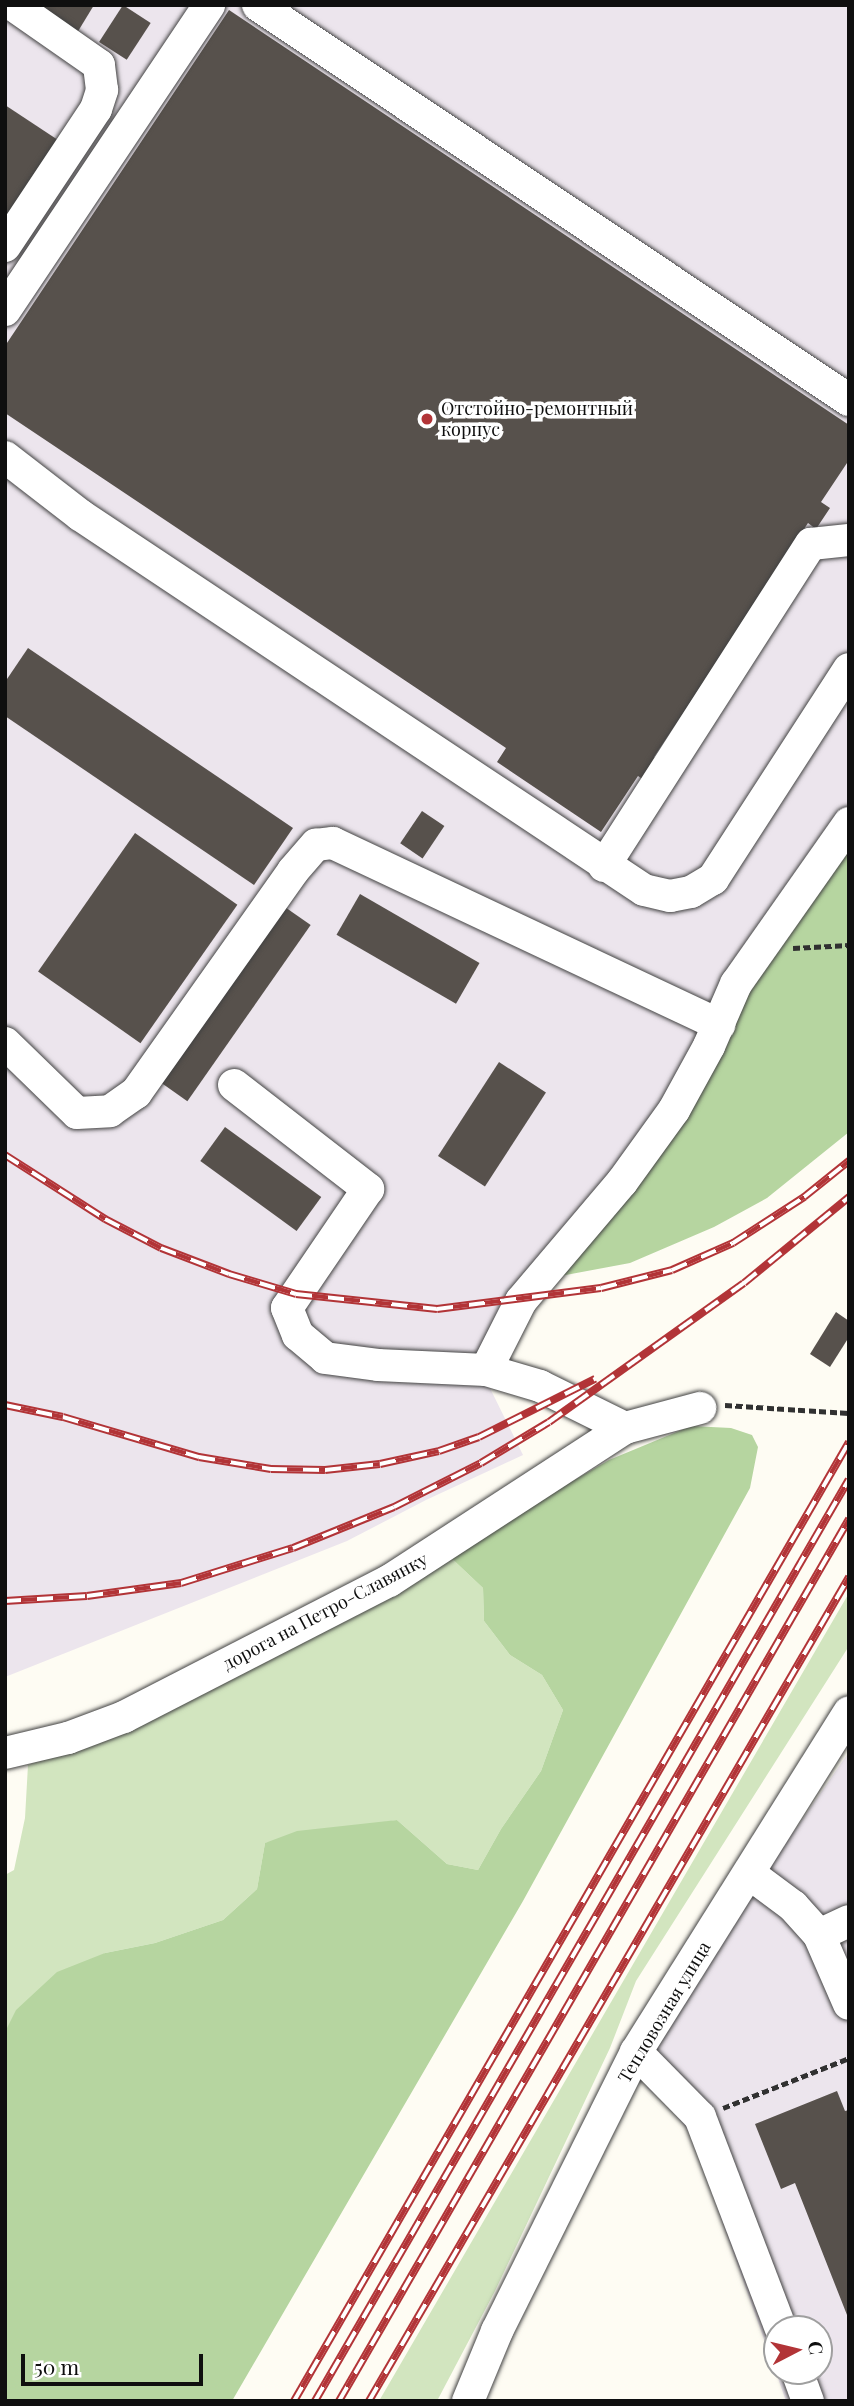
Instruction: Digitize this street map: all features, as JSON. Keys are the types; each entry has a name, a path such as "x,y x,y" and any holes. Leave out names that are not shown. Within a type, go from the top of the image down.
{"street":[{"path":"5,246 96,109 102,90 99,65 12,5"},
{"path":"5,310 209,5"},
{"path":"258,5 849,400"},
{"path":"5,457 80,515 604,866 644,890 670,896 691,892 713,879 849,669"},
{"path":"604,866 811,544 849,540"},
{"path":"486,1370 521,1301 622,1181 674,1110 719,1025 736,984 849,823"},
{"path":"5,1043 77,1113 110,1111 136,1093 293,871 316,845 333,843 719,1025"},
{"path":"234,1085 368,1189 287,1308 298,1335 325,1358 378,1365 486,1370 540,1386 625,1428"},
{"name":"дорога на Петро-Славянку","path":"5,1753 68,1738 124,1717 389,1581 625,1428 712,1406"},
{"name":"Тепловозная улица","path":"468,2401 497,2330 636,2052 750,1874 849,1712"},
{"path":"750,1874 793,1906 819,1935 849,2004"},
{"path":"819,1935 849,1921"},
{"path":"636,2052 700,2117 776,2315"}],"path":[{"path":"761,949 849,945"},
{"path":"712,1406 849,1413"},
{"path":"700,2117 849,2058"}],"shaded area":[{"path":"5,5 849,5 849,844 749,992 725,1050 686,1119 525,1314 487,1382 523,1455 426,1500 347,1541 5,1677"},
{"path":"849,1752 849,2401 786,2401 780,2385 833,2385 833,2315 763,2315 763,2336 691,2134 666,2103 647,2088 653,2035"}],"green space":[{"path":"849,844 849,1132 767,1198 714,1227 630,1263 555,1277 686,1119 725,1050 749,992"},
{"path":"691,1426 731,1428 752,1435 758,1447 750,1488 523,1901 232,2401 5,2401 5,2032 16,2010 57,1972 105,1953 155,1943 223,1920 257,1889 265,1843 297,1831 397,1820 447,1864 478,1870 501,1829 541,1771 563,1710 542,1675 510,1655 484,1621 483,1588 447,1554 609,1460"},
{"path":"447,1554 483,1588 484,1621 510,1655 542,1675 563,1710 541,1771 501,1829 478,1870 447,1864 397,1820 265,1843 257,1889 223,1920 155,1943 105,1953 5,2032 5,1875 14,1870 25,1818 28,1765 139,1721"},
{"path":"849,1593 849,1646 636,1981 610,2048 495,2291 437,2401 379,2401"}],"building":[{"path":"32,5 94,5 77,33"},
{"path":"123,5 151,23 127,60 99,42"},
{"name":"Отстойно-ремонтный корпус","path":"229,10 849,425 849,460 821,502 830,508 816,529 808,523 737,630 745,635 723,653 654,757 661,761 647,782 638,776 601,832 497,762 506,748 5,413 5,346"},
{"path":"5,105 61,142 5,226"},
{"path":"28,648 293,828 254,885 5,716 5,682"},
{"path":"422,811 444,826 423,858 400,843"},
{"path":"135,833 237,905 140,1043 38,971"},
{"path":"360,894 480,963 456,1004 336,935"},
{"path":"282,905 311,925 187,1101 159,1081"},
{"path":"499,1062 546,1092 485,1186 438,1156"},
{"path":"225,1127 321,1197 297,1231 200,1161"},
{"path":"836,1312 849,1321 849,1337 830,1367 810,1354"},
{"path":"837,2091 845,2111 849,2110 849,2320 795,2183 781,2189 755,2124"}],"railway":[{"path":"5,1155 105,1219 161,1248 229,1274 296,1294 437,1309 601,1288 672,1270 733,1243 804,1197 849,1161"},
{"path":"5,1601 87,1596 181,1583 293,1548 394,1507 481,1463 549,1422 744,1283 849,1197"},
{"path":"5,1405 63,1417 199,1457 271,1469 325,1470 380,1464 439,1451 479,1437 595,1379"},
{"path":"294,2401 849,1442"},
{"path":"315,2401 849,1479"},
{"path":"339,2401 849,1519"},
{"path":"369,2401 849,1577"}],"place":[{"name":"Отстойно-ремонтный корпус","path":"427,419"}]}
